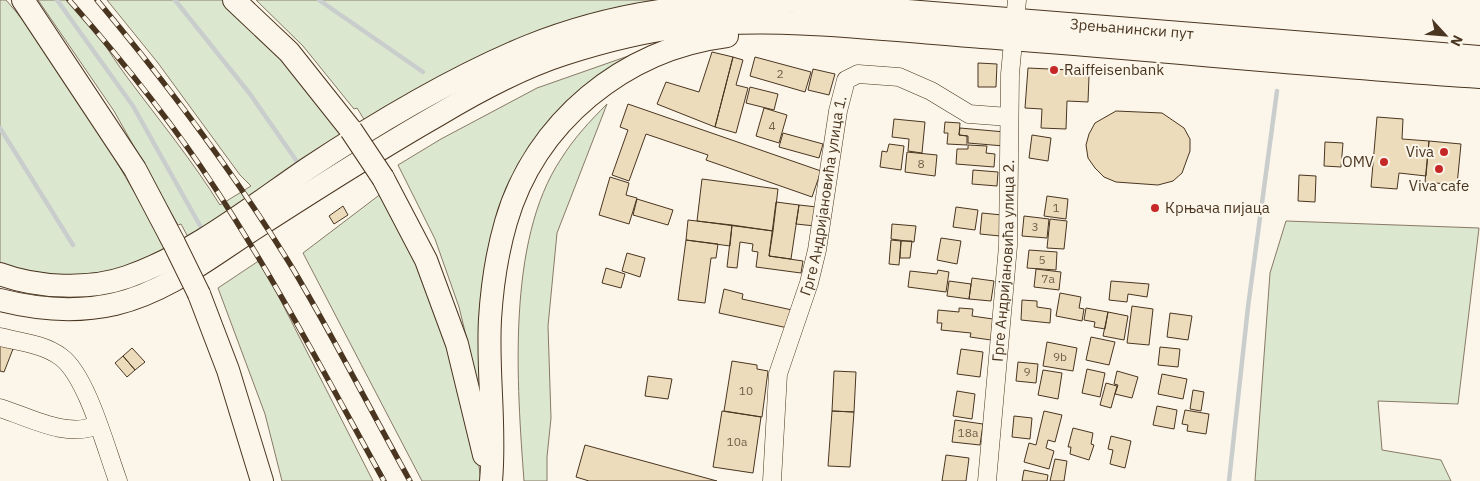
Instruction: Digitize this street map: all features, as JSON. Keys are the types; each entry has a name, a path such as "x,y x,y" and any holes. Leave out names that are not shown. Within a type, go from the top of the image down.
{"main road":[{"path":"14,0 33,25 52,42"},
{"path":"23,0 134,169 174,243 199,294 228,370 262,481"},
{"path":"234,0 289,52 351,130 383,178 426,260 457,344 478,422 490,481"},
{"name":"Зрењанински пут","path":"0,274 27,281 53,284 83,284 125,277 170,258 310,167 455,81 550,38 646,13 778,1 1480,58"},
{"name":"Зрењанински пут","path":"808,25 1015,20 1480,77"},
{"path":"0,300 25,307 68,311 115,304 148,293 204,261 375,151 480,90 560,55 624,36 688,26 777,23 808,25"},
{"path":"490,481 494,448 490,319 499,250 506,221 525,175 551,134 573,109 599,87 642,62 681,45 715,38 808,25"}],"street":[{"name":"Грге Андријановића улица 2.","path":"987,481 1008,246 1009,117 1015,20"},
{"name":"Грге Андријановића улица 1.","path":"772,481 778,374 809,283 817,250 838,111 846,80 858,74 899,78 930,91 969,114 1009,117"},
{"path":"0,337 46,348 68,362 87,394 118,481"},
{"path":"0,408 72,430 89,429 97,425"}],"green space":[{"path":"0,0 6,0 70,85 161,238 159,239 164,249 188,237 181,224 178,225 114,111 38,0 71,0 79,9 127,77 187,156 220,205 251,186 240,175 158,63 107,0 222,0 268,43 343,137 365,121 357,108 354,109 303,46 256,0 664,0 567,26 190,240 122,271 55,276 0,267"},
{"path":"631,55 569,102 521,167 480,393 459,307 435,239 398,165 441,139 537,88"},
{"path":"607,104 557,233 548,326 551,418 547,457 547,481 524,481 519,402 519,315 523,272 531,231 543,192 561,159 582,130"},
{"path":"382,193 425,257 472,415 481,481 422,481 303,253"},
{"path":"1286,221 1479,228 1458,404 1378,401 1382,450 1441,460 1451,481 1255,481 1270,273"},
{"path":"260,260 373,481 282,481 265,414 218,288"}],"building":[{"path":"712,52 733,57 715,127 657,104 666,82 699,92"},
{"path":"733,57 743,60 736,85 748,88 736,133 715,127"},
{"path":"755,57 811,72 805,92 750,76"},
{"path":"978,63 997,64 996,87 978,87"},
{"path":"1028,68 1071,70 1071,75 1089,76 1088,102 1067,101 1066,129 1041,128 1042,109 1025,108"},
{"path":"813,69 835,74 829,95 808,90"},
{"path":"750,87 778,94 774,110 746,103"},
{"path":"628,104 821,171 812,197 706,160 708,155 646,134 629,181 612,175 628,130 620,127"},
{"path":"764,108 787,115 779,143 756,136"},
{"path":"1116,111 1162,113 1184,128 1190,139 1190,151 1182,173 1173,181 1158,185 1116,182 1104,177 1088,158 1086,145 1095,123"},
{"path":"1377,117 1403,119 1402,139 1429,141 1426,176 1399,173 1397,189 1371,187"},
{"path":"894,119 925,122 922,153 908,151 909,139 892,137"},
{"path":"945,122 960,123 959,135 967,136 967,145 947,144 948,133 944,133"},
{"path":"960,128 1005,132 1004,146 968,143 968,136 959,135"},
{"path":"783,133 823,144 819,158 779,147"},
{"path":"1032,135 1051,138 1048,161 1029,158"},
{"path":"1429,141 1461,144 1457,185 1425,182"},
{"path":"1325,142 1343,143 1341,167 1324,166"},
{"path":"889,144 904,146 901,170 880,167 882,151 887,152"},
{"path":"968,145 987,146 986,153 995,154 994,167 956,164 957,149 968,149"},
{"path":"907,152 937,155 935,176 905,172"},
{"path":"973,170 998,172 997,186 972,184"},
{"path":"1299,175 1316,176 1315,202 1298,201"},
{"path":"610,177 629,183 626,195 637,198 629,224 599,215"},
{"path":"702,179 778,189 773,231 697,221"},
{"path":"1047,196 1068,199 1066,219 1044,216"},
{"path":"637,199 673,210 668,225 633,215"},
{"path":"776,202 799,205 791,259 769,256"},
{"path":"799,205 817,207 815,226 796,224"},
{"path":"343,206 348,215 334,224 329,216"},
{"path":"956,207 978,210 975,230 953,227"},
{"path":"982,213 1002,215 1000,236 980,234"},
{"path":"1024,216 1049,219 1047,238 1022,236"},
{"path":"1050,219 1067,221 1064,249 1047,248"},
{"path":"688,220 732,225 730,246 686,240"},
{"path":"892,224 916,226 914,242 891,239"},
{"path":"732,225 773,231 769,256 803,261 801,273 756,267 758,252 752,251 753,244 740,242 737,268 727,267"},
{"path":"941,238 961,241 957,264 937,260"},
{"path":"686,240 718,244 716,258 711,258 705,303 678,300"},
{"path":"891,240 901,241 899,265 889,264"},
{"path":"901,241 912,241 910,258 900,258"},
{"path":"1029,250 1057,252 1056,270 1027,268"},
{"path":"627,253 645,258 640,277 622,271"},
{"path":"606,268 625,274 621,288 602,283"},
{"path":"1036,269 1061,272 1059,290 1034,287"},
{"path":"938,270 949,272 946,292 908,287 910,271 937,274"},
{"path":"972,278 994,281 991,301 969,299"},
{"path":"949,281 971,284 969,299 947,296"},
{"path":"1111,281 1149,284 1147,297 1128,294 1127,302 1109,300"},
{"path":"724,289 743,294 742,299 792,310 788,328 719,313"},
{"path":"1060,293 1081,297 1079,308 1084,309 1082,321 1056,316"},
{"path":"1022,300 1037,301 1037,307 1051,309 1050,323 1021,320"},
{"path":"1132,306 1153,309 1149,345 1127,343"},
{"path":"959,308 973,309 972,316 993,319 991,340 970,337 971,333 941,330 942,323 937,323 938,310 959,312"},
{"path":"1086,308 1108,312 1105,329 1094,327 1095,322 1084,320"},
{"path":"1108,312 1128,316 1124,340 1103,336"},
{"path":"1170,313 1192,316 1188,340 1167,337"},
{"path":"1091,337 1115,342 1109,365 1086,360"},
{"path":"1047,342 1077,348 1073,371 1043,366"},
{"path":"0,344 13,349 4,372 0,371"},
{"path":"1160,347 1180,349 1178,367 1158,365"},
{"path":"132,348 145,362 135,370 123,356"},
{"path":"961,349 983,352 980,377 957,374"},
{"path":"123,356 135,370 127,377 115,363"},
{"path":"732,361 757,365 757,369 768,371 762,417 724,411"},
{"path":"1018,362 1038,364 1036,383 1016,381"},
{"path":"1087,369 1105,373 1100,397 1082,393"},
{"path":"1043,370 1062,373 1058,399 1038,395"},
{"path":"834,371 856,372 854,412 832,411"},
{"path":"1117,371 1138,377 1132,398 1115,394 1118,385 1114,384"},
{"path":"1162,374 1187,379 1183,399 1158,394"},
{"path":"648,376 672,379 668,399 645,396"},
{"path":"1106,383 1117,386 1111,408 1100,405"},
{"path":"1193,390 1204,392 1201,411 1190,409"},
{"path":"957,391 975,394 972,419 953,416"},
{"path":"1157,406 1177,410 1174,429 1153,425"},
{"path":"1185,410 1209,414 1206,434 1187,431 1188,425 1182,424"},
{"path":"722,411 761,417 753,473 713,467"},
{"path":"832,411 854,412 850,467 828,466"},
{"path":"1044,411 1062,415 1055,442 1048,440 1046,448 1054,451 1049,469 1024,462 1029,443 1036,445"},
{"path":"1014,416 1032,418 1030,439 1012,437"},
{"path":"955,420 983,424 980,445 952,442"},
{"path":"1073,428 1093,433 1091,444 1094,445 1089,460 1070,454 1071,447 1068,447"},
{"path":"1111,436 1131,441 1125,468 1110,464 1113,450 1108,449"},
{"path":"585,445 717,481 589,481 576,477"},
{"path":"946,455 969,458 966,481 942,481"},
{"path":"1055,459 1067,461 1064,481 1050,481"},
{"path":"1024,470 1048,475 1047,481 1022,481"}],"waterway":[{"path":"57,0 133,106 203,231"},
{"path":"175,0 250,94 298,163"},
{"path":"319,0 423,72"},
{"path":"1229,481 1248,307 1277,91"},
{"path":"0,128 73,245"}],"railway":[{"path":"69,0 145,91 215,188 281,296 384,481"},
{"path":"97,0 200,131 271,234 323,321 410,481"}],"place":[{"name":"Raiffeisenbank","path":"1054,70"},
{"name":"Viva","path":"1444,152"},
{"name":"OMV","path":"1384,162"},
{"name":"Viva cafe","path":"1439,169"},
{"name":"Крњача пијаца","path":"1155,208"}]}
